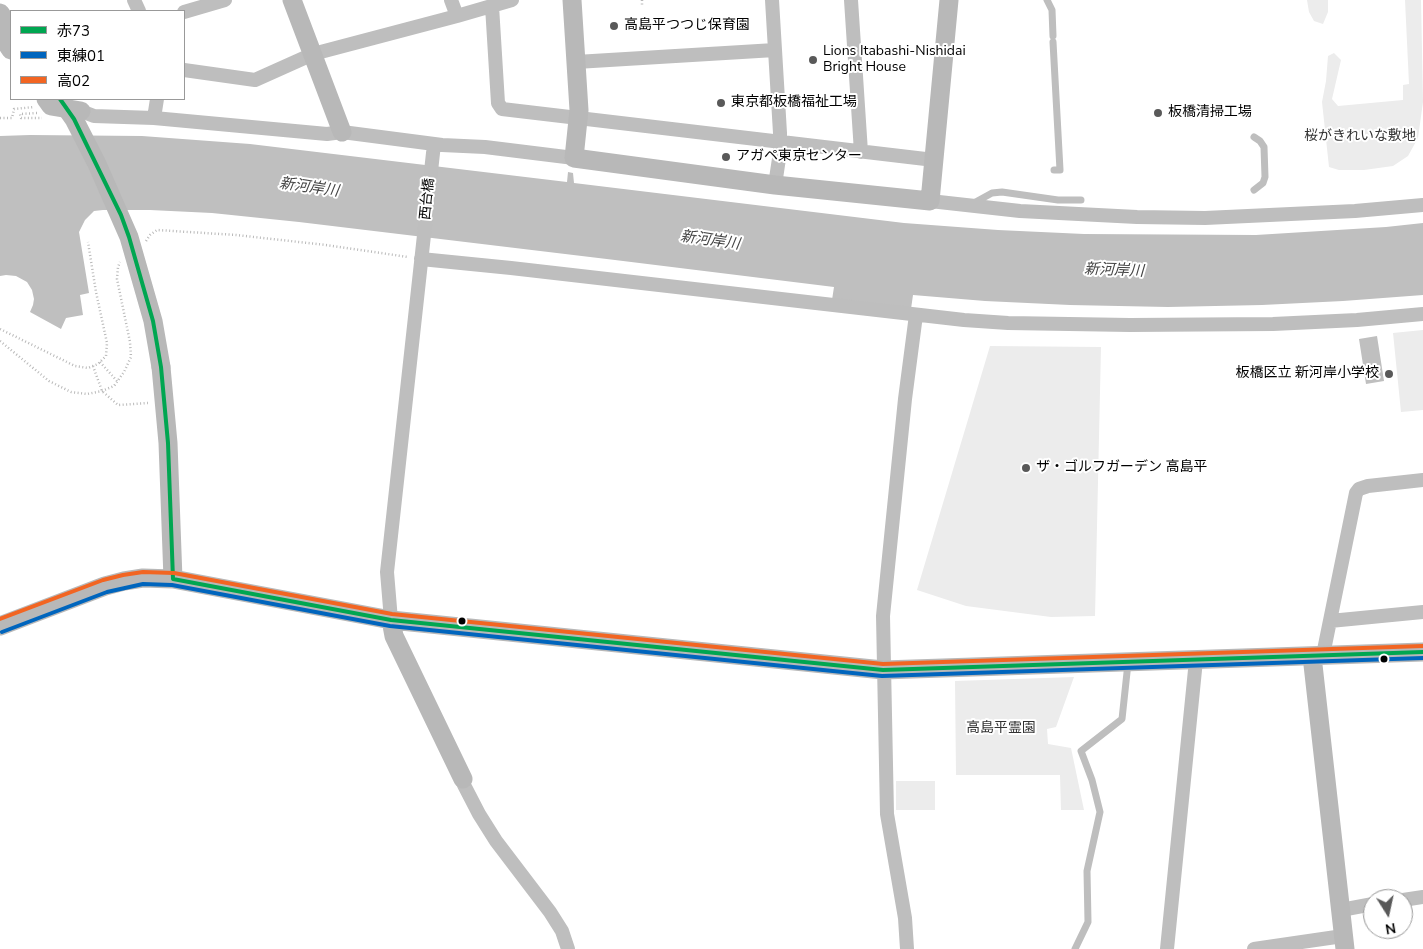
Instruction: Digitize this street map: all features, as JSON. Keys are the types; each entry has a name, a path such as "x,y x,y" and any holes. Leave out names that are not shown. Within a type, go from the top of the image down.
{"street":[{"path":"185,12 225,0"},
{"path":"292,0 342,132"},
{"path":"451,0 457,16"},
{"path":"185,70 254,80 313,54 512,0"},
{"path":"572,0 578,119 574,158"},
{"path":"772,0 780,143 775,185"},
{"path":"851,0 861,152"},
{"path":"930,202 949,0"},
{"path":"492,6 498,103 502,109 934,160"},
{"path":"0,13 10,28"},
{"path":"0,34 10,49"},
{"path":"576,62 775,50"},
{"path":"154,118 157,100"},
{"path":"52,101 77,105 94,116 154,118 327,134 342,132 434,144 485,147 775,185 1020,211 1205,218 1355,211 1423,205"},
{"path":"52,101 74,119 97,164 129,237 153,321 161,367 168,443 173,579"},
{"name":"西台橋","path":"391,620 387,572 434,144"},
{"path":"421,257 916,315 1008,323 1219,325 1357,320 1423,314"},
{"path":"907,949 905,918 887,814 883,616 905,399 916,315"},
{"path":"1254,949 1344,942 1317,655 1330,621 1356,493 1359,489 1368,486 1423,480"},
{"path":"0,626 105,586 143,578 173,579 391,620 883,670 1423,652"},
{"path":"1330,621 1423,612"},
{"path":"391,620 394,636 479,814 502,849 550,912 562,932 568,949"},
{"path":"1167,949 1196,660"},
{"path":"1341,910 1363,906"}],"lane":[{"path":"1047,0 1052,10 1060,170 1054,170"},
{"path":"1254,137 1264,147 1265,177 1263,183 1254,190"},
{"path":"969,206 992,193 1002,192 1058,200 1081,200"},
{"path":"1075,949 1088,922 1086,871 1100,818 1092,780 1081,751 1122,719 1128,662"}],"path":[{"path":"642,0 642,6"},
{"path":"0,118 12,118 14,109 52,101"},
{"path":"143,245 150,235 157,230 236,235 421,257"},
{"path":"0,329 75,366 88,368 100,362 106,356 107,343 88,242"},
{"path":"0,340 49,381 71,392 88,394 114,386 124,372 131,357 130,342 117,279 121,259"},
{"path":"100,362 117,382"},
{"path":"93,366 102,391 118,405 164,402"}],"green space":[{"path":"1307,0 1328,0 1328,12 1323,24 1314,21 1309,12"},
{"name":"桜がきれいな敷地","path":"1405,0 1421,0 1423,102 1418,138 1408,156 1393,166 1364,170 1339,170 1329,167 1322,102 1328,56 1334,53 1341,60 1332,99 1338,106 1403,100 1403,85 1409,84"},
{"path":"1423,330 1423,410 1401,412 1393,333"},
{"name":"ザ・ゴルフガーデン 高島平","path":"990,346 1101,347 1095,616 1051,617 966,606 917,590"},
{"name":"高島平霊園","path":"1074,677 1056,727 1047,729 1048,744 1071,748 1084,810 1061,810 1060,775 956,775 955,681"},
{"path":"896,781 935,781 935,810 896,810"}],"water":[{"name":"新河岸川","path":"0,136 142,136 250,144 567,182 568,172 573,173 574,183 904,223 998,230 1084,234 1256,235 1423,223 1423,295 1262,305 1168,307 985,301 913,295 911,309 832,300 834,287 615,260 212,213 103,210 94,211 85,220 79,232 89,293 80,295 83,315 66,318 61,329 30,312 34,299 32,290 27,282 16,276 0,276"},
{"path":"1377,336 1384,381 1366,384 1359,339"}],"transit line":[{"name":"赤73","path":"61,100 74,119 121,215 153,321 161,367 168,443 173,579 391,620 883,670 1423,652"},
{"name":"高02","path":"0,619 103,580 143,572 174,573 392,614 883,664 1423,646"},
{"name":"東練01","path":"2,632 107,592 143,584 172,585 390,626 882,676 1423,658"}],"place":[{"name":"高島平つつじ保育園","path":"614,26"},
{"name":"Lions Itabashi-Nishidai Bright House","path":"813,60"},
{"name":"東京都板橋福祉工場","path":"721,103"},
{"name":"板橋清掃工場","path":"1158,113"},
{"name":"アガペ東京センター","path":"726,157"},
{"name":"板橋区立 新河岸小学校","path":"1389,374"},
{"name":"ザ・ゴルフガーデン 高島平","path":"1026,468"}]}
